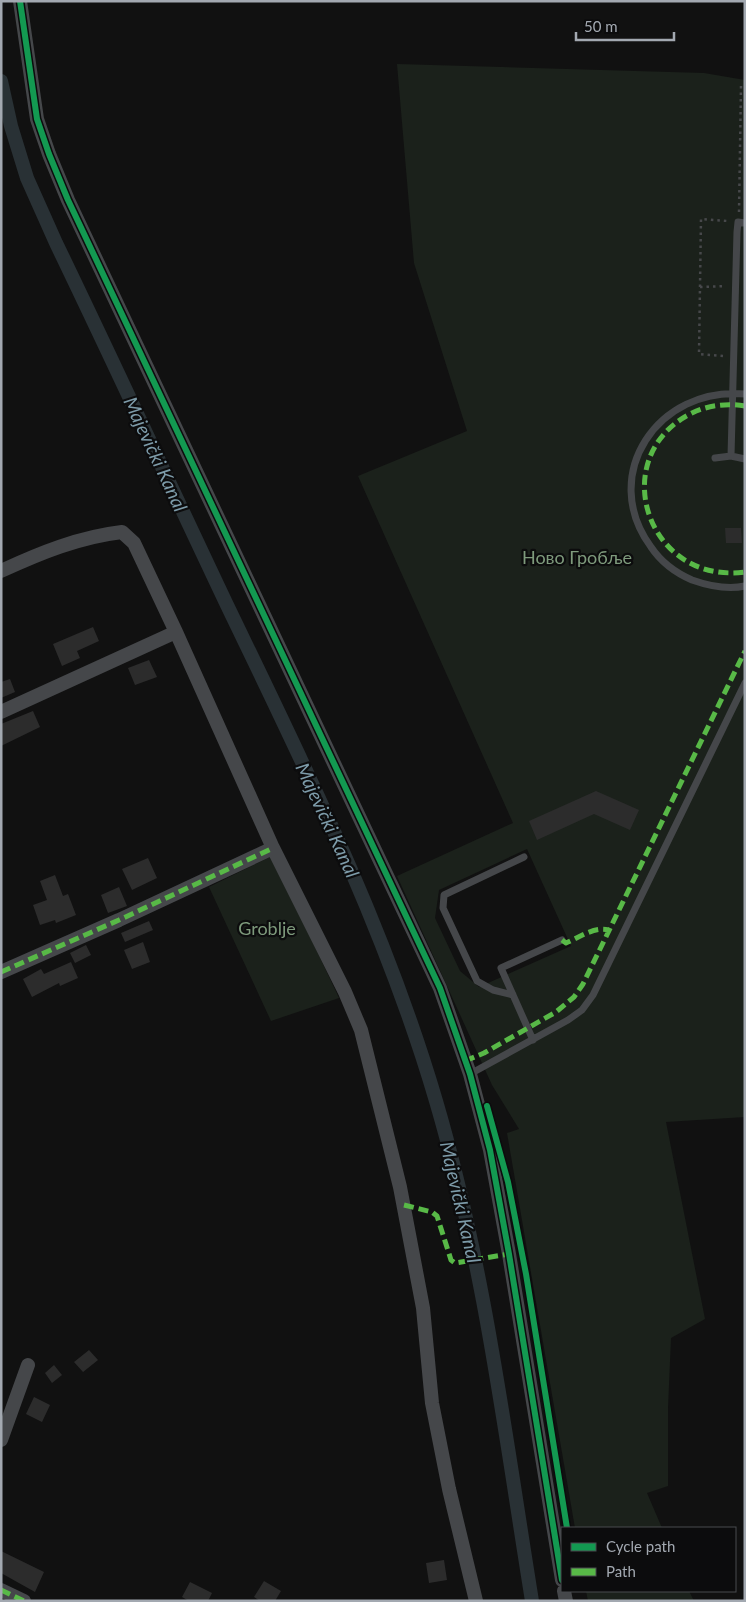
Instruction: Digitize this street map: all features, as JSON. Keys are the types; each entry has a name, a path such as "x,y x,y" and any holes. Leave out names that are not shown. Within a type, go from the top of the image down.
{"street":[{"path":"20,1 38,119 49,154 68,200 440,988 470,1074 490,1150 509,1254 561,1574"},
{"path":"1,571 41,552 98,535 122,532 134,543 273,848 345,992 361,1030 400,1187 423,1308 432,1404 449,1490 476,1601"},
{"path":"1,712 176,632"},
{"path":"1,972 119,920 273,848"},
{"path":"1,1440 28,1365"},
{"path":"1,1590 24,1601"}],"lane":[{"path":"730,456 735,286 742,223"},
{"path":"745,394 711,395 691,401 679,407 657,425 636,460 633,474 632,502 640,529 646,541 659,557 675,571 700,583 713,586 727,588 745,586"},
{"path":"716,458 730,456 745,459"},
{"path":"470,1074 568,1020 582,1010 593,995 745,683"},
{"path":"513,995 493,990 477,981 442,908 444,895 524,857"},
{"path":"533,1040 501,968 562,940"}],"path":[{"path":"733,356 699,354 701,219 742,223 739,169 741,86 745,86"},
{"path":"740,130 745,130"},
{"path":"739,169 745,170"},
{"path":"700,286 735,286"}],"green space":[{"name":"Ново Гробље","path":"397,64 704,73 745,80 745,1117 666,1122 705,1319 671,1338 668,1408 668,1486 647,1493 662,1527 575,1527 507,1133 519,1129 492,1085 397,876 513,823 358,476 467,431 414,263","holes":["527,849 571,946 479,987 460,971 435,918 439,890"]},
{"name":"Groblje","path":"272,856 339,998 271,1021 209,887"},
{"path":"586,1592 690,1592 694,1601 588,1601"}],"building":[{"path":"725,528 741,528 742,543 726,543"},
{"path":"93,627 99,641 77,651 80,658 62,666 53,644"},
{"path":"149,660 157,677 135,685 128,668"},
{"path":"10,679 15,692 1,698 1,682"},
{"path":"33,711 40,727 1,746 1,724"},
{"path":"596,791 639,810 630,830 594,814 537,840 529,821"},
{"path":"148,858 157,878 132,890 122,869"},
{"path":"55,875 63,896 68,894 76,915 56,923 55,920 40,925 33,905 47,900 40,881"},
{"path":"119,887 127,906 108,913 101,895"},
{"path":"149,921 153,930 125,942 121,933"},
{"path":"143,942 150,962 132,969 124,950"},
{"path":"86,945 91,955 75,963 70,953"},
{"path":"71,962 78,978 60,986 59,983 32,997 23,979 41,969 44,974"},
{"path":"89,1350 98,1360 83,1372 74,1362"},
{"path":"54,1365 62,1375 52,1383 45,1373"},
{"path":"34,1397 50,1405 42,1422 26,1414"},
{"path":"1,1551 44,1572 35,1592 1,1573"},
{"path":"444,1560 447,1580 429,1583 426,1563"},
{"path":"264,1581 281,1591 275,1601 260,1601 254,1597"},
{"path":"190,1582 212,1593 208,1601 189,1601 182,1597"}],"waterway":[{"name":"Majevički Kanal","path":"1,81 11,126 27,178 314,787 368,910 416,1036 453,1162 480,1287 492,1350 532,1601"}],"marked path":[{"path":"745,406 718,405 698,410 665,433 650,458 644,486 649,514 662,539 683,559 711,571 745,572"},
{"path":"465,1061 484,1053 556,1012 574,997 583,984 745,651"},
{"path":"1,972 119,920 273,848"},
{"path":"562,940 566,943 592,931 608,930"},
{"path":"404,1205 432,1212 437,1216 451,1260 455,1263 509,1254"},
{"path":"1,1590 24,1601"}],"cycle path":[{"path":"20,1 37,119 68,200 440,988 470,1074 490,1150 509,1254 561,1574"},
{"path":"487,1106 508,1182 526,1274 567,1527"}]}
